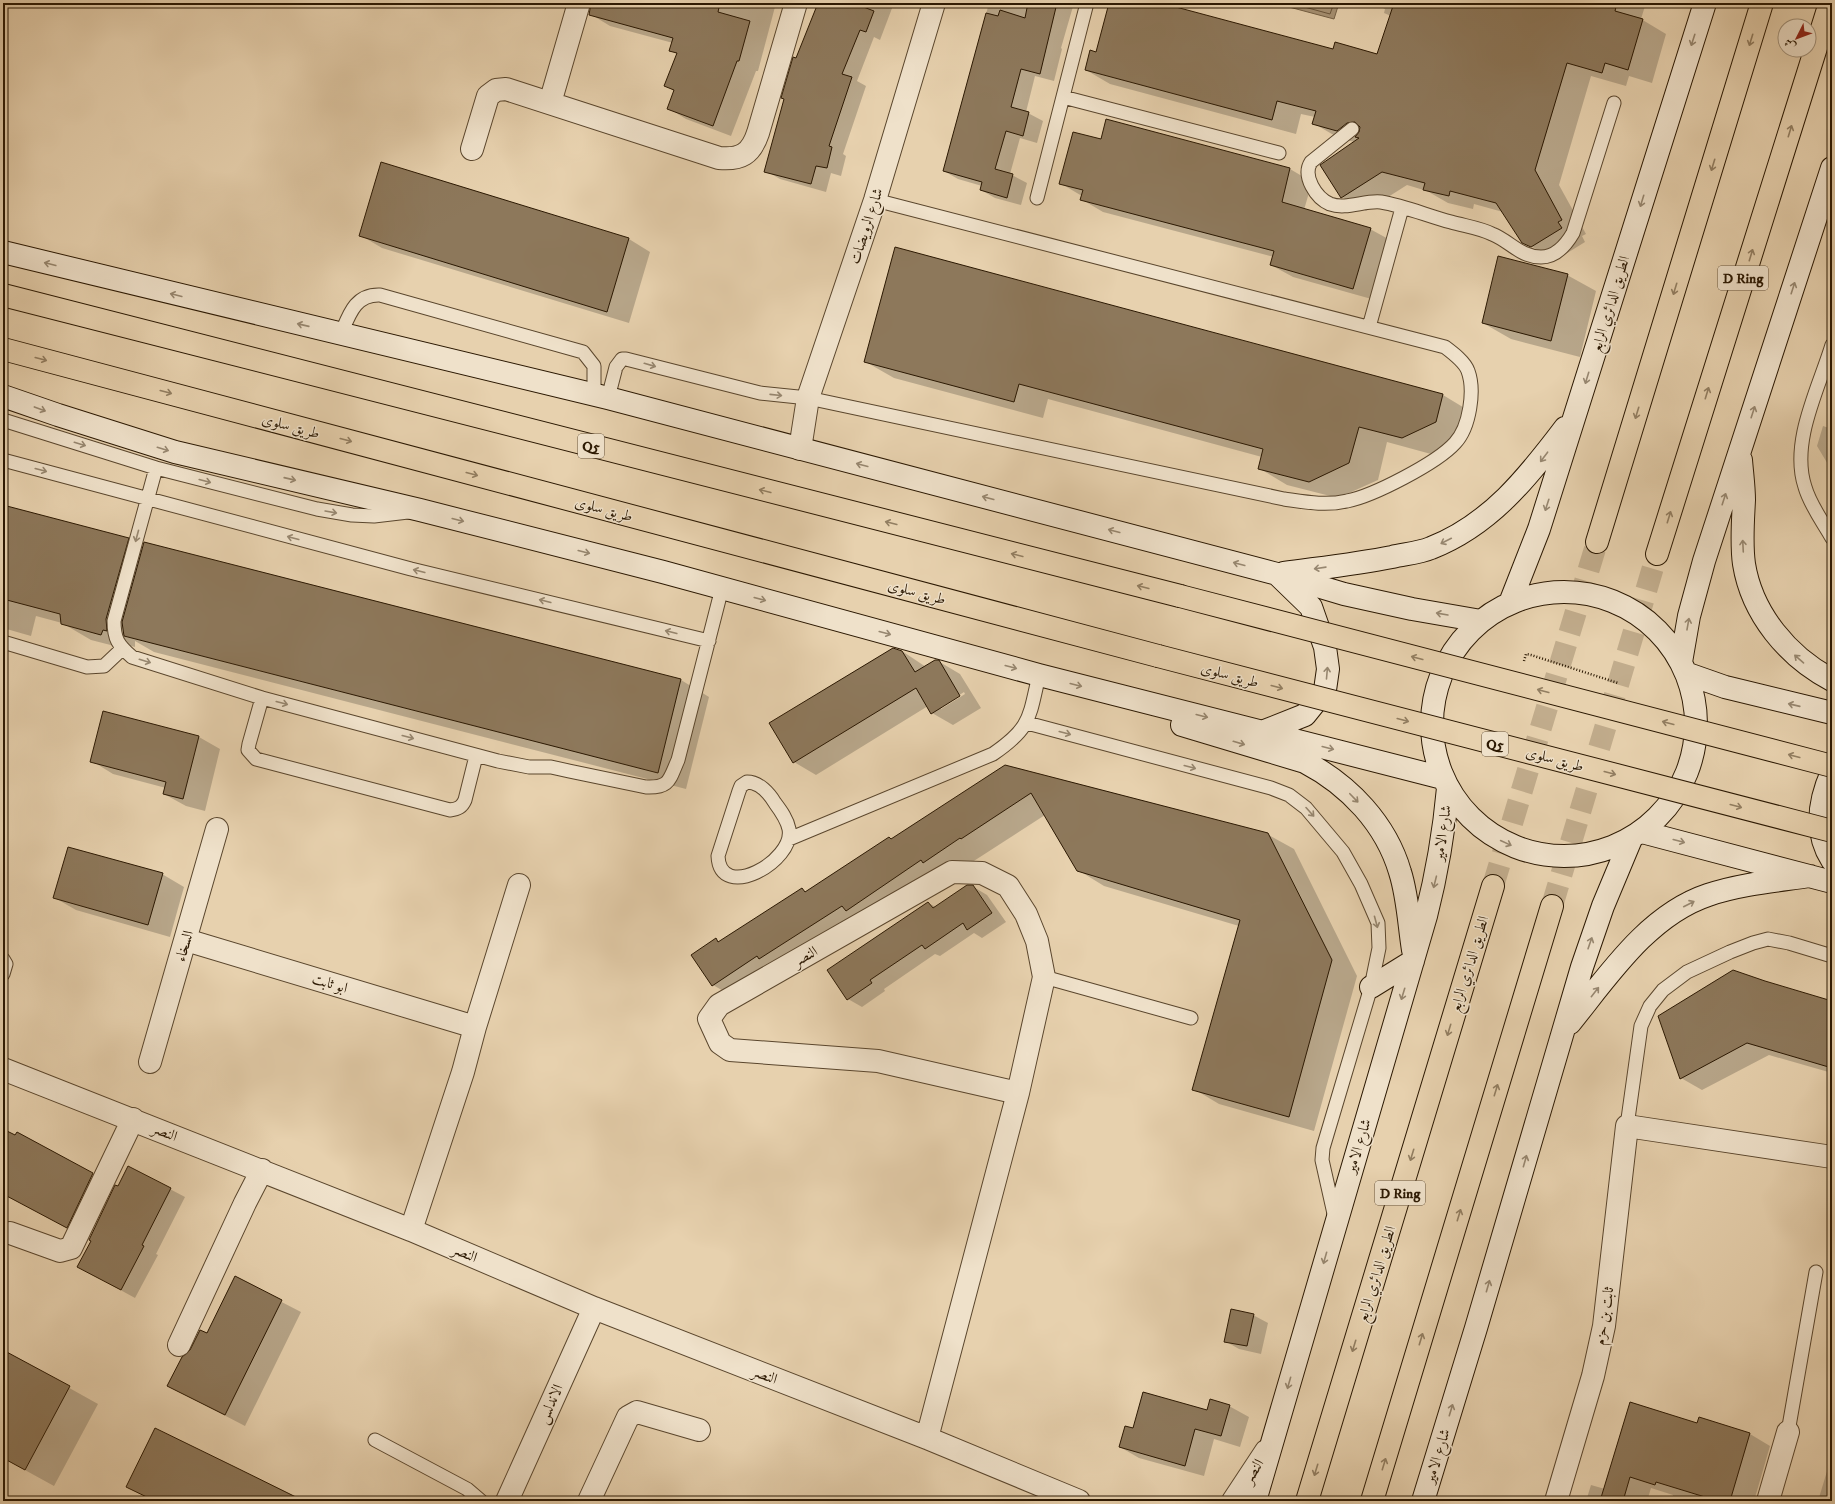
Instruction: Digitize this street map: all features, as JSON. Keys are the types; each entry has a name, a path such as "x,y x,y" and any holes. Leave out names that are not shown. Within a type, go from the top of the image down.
{"highway":[{"path":"1597,542 1762,3"},
{"name":"D Ring","path":"1657,554 1830,3"},
{"name":"Q5","path":"3,295 1180,596 1832,766"},
{"name":"طريق سلوى","path":"3,349 1158,656 1832,831"},
{"name":"الطريق الدائري الرابع","path":"1307,1501 1493,886"},
{"path":"1372,1501 1552,906"}],"main road":[{"path":"550,103 579,3"},
{"path":"472,149 484,104 488,96 496,90 506,89 719,158 732,159 744,155 754,146 796,3"},
{"name":"شارع الرويضات","path":"800,449 808,398 875,200 934,3"},
{"name":"الطريق الدائري الرابع","path":"1510,603 1539,529 1705,3"},
{"path":"1685,668 1689,616 1704,561 1832,168"},
{"path":"3,252 601,396 1277,574 1344,594 1404,608 1481,621"},
{"path":"3,396 175,452 420,510 722,588 1039,675 1262,732 1446,783"},
{"path":"1277,574 1395,556 1430,549 1448,540 1474,524 1517,489 1531,474 1576,415"},
{"path":"1741,449 1744,498 1742,530 1744,564 1749,584 1761,612 1786,646 1806,664 1832,680"},
{"path":"1262,732 1305,715 1325,690 1328,669 1325,647 1311,607 1277,574"},
{"path":"1558,591 1583,593 1607,599 1630,609 1650,623 1668,642 1685,668 1695,699 1697,725 1695,750 1684,781 1666,809 1637,835 1610,849 1587,855 1564,857 1540,855 1518,849 1496,839 1477,824 1461,808 1446,783 1433,745 1432,709 1441,675 1457,645 1481,621 1510,603 1533,595 1558,591"},
{"path":"1685,668 1725,688 1832,713"},
{"path":"1154,704 1164,715 1175,723 1305,762 1345,788 1372,817 1395,856 1401,874 1414,959 1371,987"},
{"path":"1832,772 1824,790 1819,812 1821,834 1832,860"},
{"name":"شارع الامير","path":"1254,1501 1335,1221 1414,959 1437,874 1444,831 1446,783"},
{"name":"السخاء","path":"150,1062 217,830"},
{"path":"1637,835 1832,882"},
{"name":"شارع الامير","path":"1423,1501 1478,1321 1562,1033 1603,906 1637,835"},
{"name":"النصر","path":"927,1438 1018,1093 1044,977 1037,942 1026,914 1008,886 982,873 952,872 719,1005 709,1019 720,1042 730,1050 878,1061 1018,1093"},
{"path":"1562,1033 1628,950 1673,913 1708,895 1761,883 1810,876"},
{"path":"411,1230 463,1072 475,1027 519,885"},
{"name":"ابو ثابت","path":"186,940 475,1027"},
{"name":"النصر","path":"3,1069 262,1170 411,1230 594,1308 927,1438 1079,1501"},
{"path":"10,1233 60,1251 71,1248 133,1119"},
{"path":"1627,1126 1832,1157"},
{"name":"ثابت بن حزم","path":"1556,1501 1593,1376 1604,1326 1627,1126"},
{"path":"179,1345 245,1203 262,1170"},
{"name":"الاندلس","path":"507,1501 594,1308"},
{"path":"589,1501 628,1417 632,1414 636,1412 699,1430"},
{"path":"1768,1501 1788,1432"},
{"name":"النصر","path":"1233,1501 1251,1477 1272,1440"}],"lane":[{"path":"1037,198 1087,3"},
{"path":"1063,98 1279,153"},
{"path":"1352,129 1311,162 1308,167 1307,178 1322,198 1330,204 1340,206 1381,202 1492,234 1528,256 1542,257 1555,253 1566,244 1573,233 1614,103"},
{"path":"601,396 616,367 622,360 626,359 760,393 808,398 1284,499 1321,504 1348,501 1374,492 1420,469 1456,443 1463,431 1470,408 1472,390 1468,369 1446,347 875,200"},
{"path":"1368,327 1402,208"},
{"path":"341,334 354,305 367,296 380,295 583,352 594,366 601,396"},
{"path":"1832,348 1802,436 1801,467 1805,488 1832,538"},
{"path":"3,420 156,468 317,509 352,516 374,516 420,510"},
{"path":"3,460 411,569 709,641"},
{"path":"156,468 114,621 114,635 122,649 132,657 262,698 476,756 528,767 551,767 646,787 659,787 669,782 678,760 722,588"},
{"path":"3,642 87,667 104,666 122,649"},
{"path":"789,838 790,831 786,819 772,798 758,785 753,782 747,782 741,786 718,856 719,864 723,872 730,877 738,877 759,872 780,854 789,838 992,754 1013,740 1027,723 1039,675"},
{"path":"262,698 248,750 256,758 450,810 457,809 462,806 465,800 476,756"},
{"path":"1027,723 1271,788 1289,795 1306,808 1343,852 1361,884 1378,923 1379,948 1371,987 1323,1148 1322,1160 1335,1221"},
{"name":"ثابت بن حزم","path":"1627,1126 1641,1026 1650,1006 1662,990 1687,972 1730,952 1768,939 1789,943 1832,956"},
{"path":"3,959 6,964 3,974"},
{"path":"1044,977 1190,1018"},
{"path":"1788,1432 1816,1272"},
{"path":"375,1440 467,1489 481,1501"}],"path":[{"path":"1523,664 1526,654 1531,655 1621,684"}],"water":[{"path":"1274,3 1339,3 1334,19"}],"building":[{"path":"591,3 720,3 718,12 750,21 739,61 737,61 713,126 667,109 674,90 664,86 677,53 669,51 673,38 589,15"},
{"path":"818,3 853,3 874,11 866,32 860,30 842,74 852,77 829,146 832,147 827,168 816,166 811,184 764,172 784,99 781,98 793,57 796,58"},
{"path":"1028,3 1057,3 1040,74 1021,69 1011,107 1029,112 1023,136 1006,131 995,169 1013,174 1007,198 980,190 982,182 943,171 986,13 998,16 1000,10 1025,18"},
{"path":"1109,3 1161,3 1333,49 1335,42 1377,54 1394,3 1617,3 1615,11 1643,19 1628,70 1605,63 1602,73 1567,63 1535,170 1562,220 1558,222 1562,228 1531,247 1522,243 1496,203 1450,191 1449,196 1423,190 1425,183 1382,172 1341,198 1320,165 1359,138 1355,137 1359,132 1360,127 1355,122 1347,123 1337,131 1312,124 1316,111 1277,101 1272,120 1085,70 1090,50 1096,52"},
{"path":"1106,119 1290,168 1282,202 1371,228 1353,289 1270,265 1274,251 1080,200 1083,190 1059,184 1073,132 1101,139"},
{"path":"381,162 629,238 607,312 359,236"},
{"path":"895,247 1443,394 1436,422 1402,438 1359,427 1349,463 1309,482 1258,469 1263,449 1019,384 1014,402 864,362"},
{"path":"1498,256 1568,274 1551,341 1482,323"},
{"path":"3,505 129,538 106,619 107,631 103,630 101,635 61,624 60,614 3,599"},
{"path":"144,542 681,679 658,773 124,636 122,622"},
{"path":"893,648 902,651 915,672 935,660 939,660 960,696 931,714 916,688 793,763 769,723"},
{"path":"103,711 199,736 183,799 163,794 166,782 90,762"},
{"path":"1005,765 1268,833 1332,960 1289,1117 1192,1090 1240,920 1077,871 1031,793 923,863 921,860 846,911 842,906 759,959 757,956 712,986 691,955 716,938 718,942 802,888 805,892 889,837 891,839"},
{"path":"68,847 163,873 148,925 53,898"},
{"path":"967,885 973,885 992,913 967,930 963,923 925,949 922,945 870,980 872,983 847,1000 827,970 928,902 933,908"},
{"path":"1733,970 1832,1001 1832,1068 1747,1043 1680,1079 1658,1016"},
{"path":"3,1129 15,1135 17,1132 93,1173 67,1228 3,1194"},
{"path":"128,1166 171,1188 142,1245 144,1246 121,1290 77,1267 91,1241 89,1240 115,1185 118,1186"},
{"path":"235,1276 282,1300 225,1415 167,1386 182,1357 190,1350 200,1330 207,1333"},
{"path":"1231,1309 1254,1314 1247,1346 1224,1342"},
{"path":"3,1350 70,1386 25,1470 3,1458"},
{"path":"1143,1392 1207,1410 1210,1399 1230,1405 1221,1436 1195,1429 1185,1466 1119,1447 1125,1426 1133,1428"},
{"path":"1630,1402 1697,1423 1699,1417 1750,1433 1730,1501 1718,1501 1656,1482 1655,1485 1630,1477 1623,1501 1600,1501"},
{"path":"155,1428 304,1501 155,1501 126,1487"}],"tunnel":[{"path":"1493,886 1597,542"},
{"path":"1552,906 1657,554"}]}
